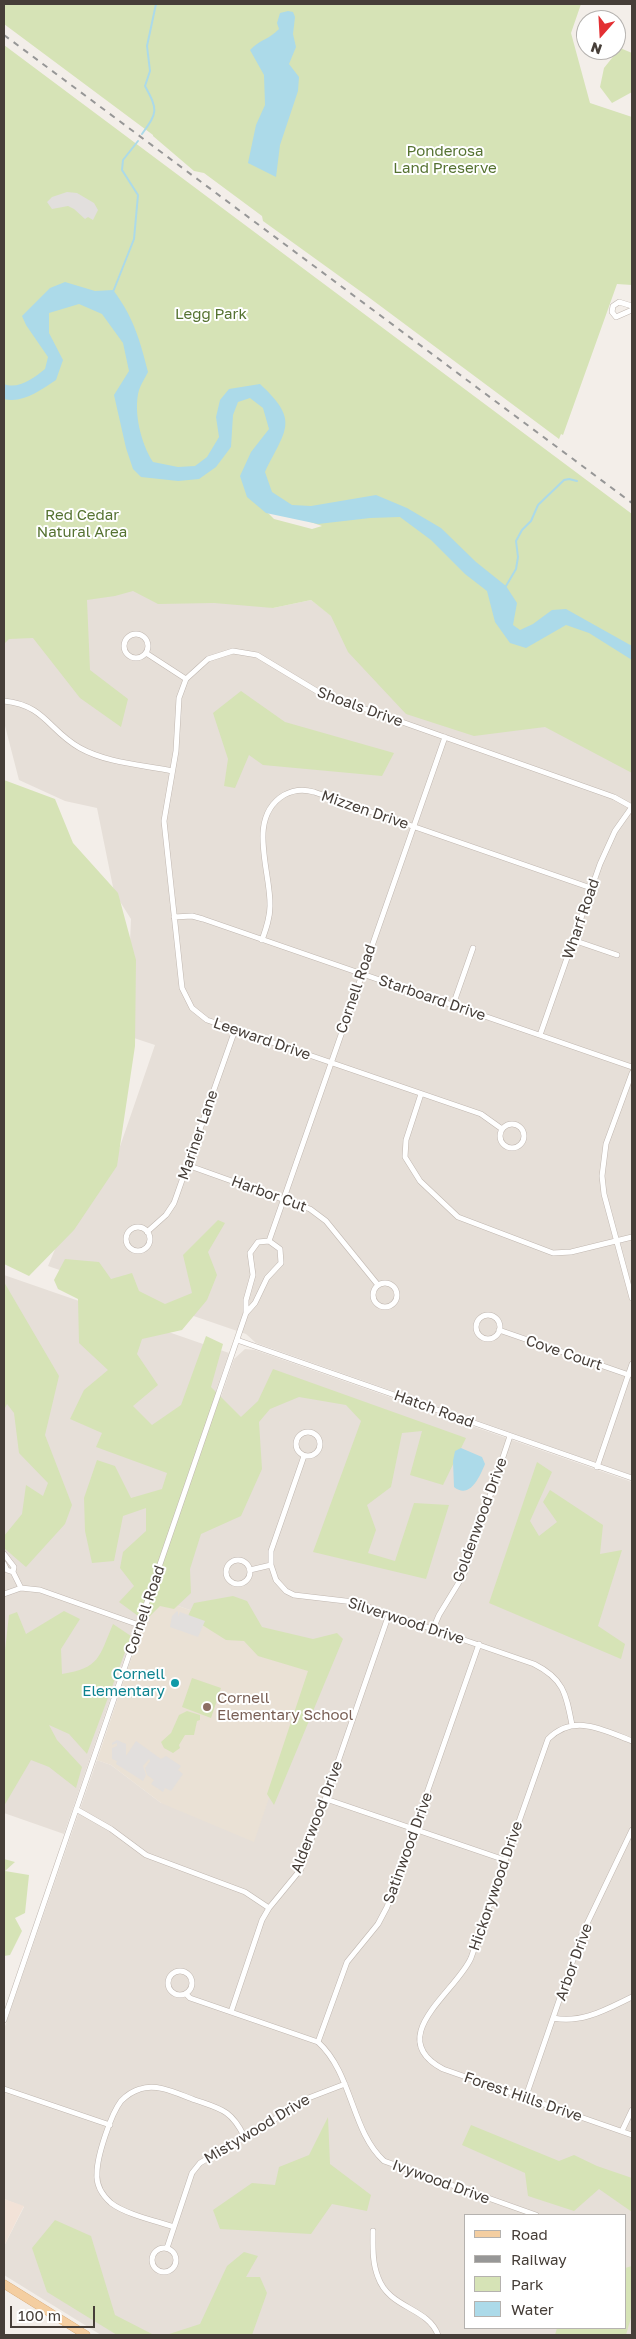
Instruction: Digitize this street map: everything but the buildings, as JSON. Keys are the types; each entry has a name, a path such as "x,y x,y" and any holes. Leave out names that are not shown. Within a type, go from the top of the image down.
{"main road":[{"path":"4,2284 86,2335"}],"street":[{"path":"632,306 618,302 613,306 612,312 616,316 632,310"},
{"path":"134,634 143,636 148,644 146,652 138,658 129,656 124,648 126,639 134,634"},
{"path":"146,652 186,679"},
{"name":"Shoals Drive","path":"172,771 177,738 178,704 186,679 203,662 220,654 233,652 251,653 315,691 614,797 632,807"},
{"path":"4,701 20,704 38,712 70,742 87,752 172,771"},
{"name":"Cornell Road","path":"269,1241 445,737"},
{"name":"Leeward Drive","path":"172,771 164,829 182,988 192,1008 203,1018 234,1030 481,1114 502,1130"},
{"name":"Mizzen Drive","path":"262,940 268,923 270,905 263,825 271,807 291,792 310,790 591,888"},
{"name":"Wharf Road","path":"540,1035 591,888 615,831 632,807"},
{"name":"Starboard Drive","path":"174,917 198,918 632,1067"},
{"path":"574,940 617,955"},
{"path":"453,1005 473,948"},
{"name":"Mariner Lane","path":"147,1232 170,1210 234,1030"},
{"path":"632,1073 615,1116 602,1159 604,1194 632,1298"},
{"path":"421,1094 406,1140 406,1157 420,1181 451,1212 465,1220 553,1252 571,1252 632,1237"},
{"name":"Leeward Drive","path":"510,1124 519,1126 524,1134 523,1143 515,1148 506,1146 500,1139 502,1130 510,1124"},
{"name":"Harbor Cut","path":"187,1165 304,1205 326,1221 378,1285"},
{"name":"Mariner Lane","path":"137,1228 147,1232 150,1240 146,1248 138,1251 130,1248 127,1240 129,1232 137,1228"},
{"name":"Cornell Road","path":"4,2020 246,1313 246,1300 253,1275 250,1253 258,1242 269,1241 280,1249 281,1263 267,1278 255,1303 246,1313"},
{"name":"Harbor Cut","path":"388,1284 394,1287 397,1297 391,1305 381,1307 374,1300 373,1290 378,1285 388,1284"},
{"name":"Cove Court","path":"481,1316 493,1316 499,1322 500,1330 492,1338 484,1338 478,1334 476,1323 481,1316"},
{"name":"Cove Court","path":"500,1330 629,1375"},
{"name":"Hatch Road","path":"237,1340 632,1478"},
{"path":"597,1467 632,1364"},
{"path":"312,1432 319,1438 320,1448 314,1455 304,1456 297,1450 296,1440 303,1433 312,1432"},
{"name":"Goldenwood Drive","path":"433,1629 464,1574 510,1436"},
{"path":"250,1570 271,1565 272,1551 304,1456"},
{"path":"4,1554 14,1566 13,1572 21,1588"},
{"path":"236,1560 245,1562 250,1570 248,1579 240,1584 231,1582 226,1574 228,1564 236,1560"},
{"path":"4,1564 7,1570 13,1572"},
{"name":"Silverwood Drive","path":"271,1565 280,1585 294,1595 313,1599 346,1600 534,1664 553,1676 566,1694 572,1725"},
{"path":"4,1594 21,1588 40,1590 139,1625"},
{"name":"Alderwood Drive","path":"231,2012 262,1920 269,1908 301,1870 389,1614"},
{"name":"Satinwood Drive","path":"318,2042 342,1973 354,1952 370,1934 382,1916 415,1829 479,1644"},
{"path":"572,1725 596,1728 632,1741"},
{"name":"Hickorywood Drive","path":"422,2049 420,2032 425,2018 467,1968 545,1745 553,1734 572,1725"},
{"path":"326,1799 505,1860"},
{"path":"76,1809 111,1829 146,1855 245,1892 269,1908"},
{"name":"Arbor Drive","path":"525,2099 582,1934 632,1830"},
{"name":"Ivywood Drive","path":"186,1994 192,1986 191,1977 183,1971 174,1973 168,1980 170,1990 177,1995 186,1994 190,1998 318,2042 334,2059 370,2144 384,2162 533,2214"},
{"path":"553,2018 574,2020 584,2018 632,1997"},
{"name":"Forest Hills Drive","path":"422,2049 428,2059 443,2070 632,2135"},
{"name":"Mistywood Drive","path":"167,2248 192,2174 197,2166 280,2116 298,2102 344,2084"},
{"path":"4,2088 110,2125"},
{"path":"174,2227 118,2208 103,2193 98,2182 98,2165 110,2125 119,2105 128,2095 141,2088 158,2088 225,2111 236,2120 244,2136"},
{"path":"622,2132 632,2110"},
{"path":"373,2230 374,2264 384,2290 394,2300 432,2323 438,2335"},
{"name":"Mistywood Drive","path":"167,2248 174,2254 175,2263 170,2270 161,2271 154,2266 152,2257 158,2250 167,2248"}],"shaded area":[{"path":"67,192 77,193 94,203 98,210 93,220 88,217 85,219 68,206 52,209 47,202 52,197"},
{"path":"177,578 273,608 311,600 359,637 632,757 632,1475 256,1343 246,1334 48,1266 79,1192 116,1158 155,1045 122,1034 128,988 131,919 114,892 97,808 65,801 19,780 4,722 4,640 70,603"},
{"path":"4,1275 229,1353 64,1834 4,1813"},
{"path":"245,1349 255,1350 632,1482 632,2335 101,2335 4,2275 4,2246 24,2207 4,2199 4,2029 97,1760 111,1765 161,1803 318,1654 152,1597 234,1359"},
{"name":"Cornell Elementary School","path":"152,1597 318,1654 254,1842 161,1803 111,1765 97,1760"},
{"path":"177,1611 178,1617 180,1612 205,1621 198,1637 170,1627 172,1616"},
{"path":"117,1740 126,1744 126,1756 136,1741 161,1759 166,1756 181,1766 178,1770 183,1774 171,1791 165,1788 163,1792 151,1784 154,1780 147,1775 145,1768 150,1761 149,1759 143,1766 146,1775 143,1781 116,1764 117,1761 112,1759 112,1748 117,1746 117,1743 112,1745 112,1743"},
{"path":"4,2199 24,2206 4,2246"}],"green space":[{"name":"Ponderosa Land Preserve","path":"4,4 581,4 579,10 576,10 576,18 571,33 576,51 576,60 578,60 590,103 632,117 632,285 617,284 563,435 561,434 559,439 263,221 262,216 204,173 194,171 153,135 4,24"},
{"path":"4,45 632,514 632,773 545,727 474,736 406,714 348,652 331,616 311,600 273,608 214,603 158,604 133,591 87,600 90,670 128,699 121,727 80,698 33,638 9,639 4,644","holes":["252,497 276,510 322,526 312,529 274,519"]},
{"path":"626,50 632,53 632,92 612,103 600,87 604,68 610,60 626,60"},
{"path":"241,691 285,722 394,753 382,776 263,765 249,755 235,788 224,786 228,759 213,713"},
{"path":"4,780 55,799 73,843 118,893 136,960 135,1046 117,1166 74,1230 29,1276 4,1264"},
{"path":"218,1220 225,1223 208,1252 217,1275 207,1300 182,1330 142,1339 137,1354 158,1385 133,1406 152,1425 181,1405 206,1336 223,1344 211,1387 241,1417 258,1401 273,1369 466,1438 443,1485 410,1475 422,1431 402,1433 391,1487 367,1505 376,1530 368,1553 395,1561 414,1503 449,1505 426,1579 313,1552 361,1421 346,1405 299,1397 270,1409 259,1422 262,1469 241,1516 201,1534 190,1569 191,1593 174,1609 160,1606 145,1621 119,1602 134,1586 120,1568 123,1552 146,1531 146,1508 123,1516 114,1561 92,1563 85,1531 84,1498 97,1460 115,1466 131,1498 162,1489 167,1473 96,1447 102,1433 70,1419 84,1390 108,1370 79,1343 78,1299 58,1289 54,1280 65,1259 99,1262 111,1279 132,1273 139,1291 165,1304 192,1293 183,1255"},
{"path":"4,1282 59,1376 45,1435 72,1505 65,1524 26,1567 4,1548 4,1536 22,1514 26,1485 43,1496 48,1483 19,1453 14,1413 7,1404 4,1410"},
{"path":"537,1462 552,1472 530,1521 539,1536 557,1522 543,1502 550,1490 603,1525 600,1554 622,1550 598,1626 625,1644 621,1659 489,1603"},
{"path":"233,1596 247,1601 262,1627 313,1639 337,1633 343,1639 274,1805 267,1794 308,1671 258,1656 244,1641 226,1640 188,1616 194,1603"},
{"path":"64,1611 80,1619 61,1649 62,1674 91,1664 101,1653 113,1624 131,1636 87,1754 69,1734 49,1725 57,1740 82,1767 76,1788 49,1767 31,1760 4,1806 4,1659 9,1615 17,1612 26,1634"},
{"path":"192,1678 221,1688 211,1718 182,1707"},
{"path":"187,1711 200,1715 200,1720 197,1721 194,1735 185,1735 179,1745 180,1748 173,1753 164,1748 161,1742 171,1733 179,1715"},
{"path":"4,1859 15,1862 5,1871 29,1875 25,1913 15,1918 22,1931 10,1955 4,1956"},
{"path":"328,2117 330,2164 371,2195 367,2211 332,2204 311,2234 220,2229 213,2210 252,2183 275,2185 279,2167 309,2155"},
{"path":"471,2125 559,2161 574,2155 597,2166 632,2178 632,2212 599,2189 574,2211 528,2196 525,2173 462,2145"},
{"path":"55,2220 91,2236 115,2315 154,2335 117,2335 47,2292 32,2248"},
{"path":"244,2252 258,2256 246,2277 260,2277 267,2293 252,2335 166,2335 200,2324 227,2266"},
{"path":"632,2266 632,2314 626,2335 555,2335 557,2329 626,2329 626,2268"}],"water":[{"path":"293,12 295,17 293,34 296,47 289,64 299,77 298,91 280,145 276,177 248,163 256,125 265,105 264,75 250,50 279,29 277,23 280,13"},
{"path":"65,282 95,291 113,290 131,319 139,339 148,372 139,390 137,408 139,427 153,462 178,467 195,466 207,457 219,437 216,417 220,400 229,389 260,384 281,407 285,417 283,435 265,472 272,492 292,505 311,506 376,495 407,508 441,528 476,562 506,586 517,603 513,625 520,630 533,624 552,610 566,609 632,646 632,660 589,633 566,625 526,648 510,643 495,622 487,591 465,574 431,540 400,517 370,518 318,524 266,513 247,497 240,476 251,452 269,429 263,408 250,398 238,402 233,415 231,447 216,467 199,479 178,481 141,477 133,469 126,448 114,395 129,371 123,343 102,314 79,304 49,313 49,333 63,360 56,380 38,392 24,398 18,400 4,399 4,384 20,384 45,369 48,357 22,316 50,288"},
{"path":"461,1448 482,1457 485,1464 474,1485 465,1491 454,1487 453,1461 455,1451"}],"waterway":[{"path":"142,134 151,121 154,111 154,106 145,86 150,71 147,46 156,4"},
{"path":"113,292 134,239 138,195 122,170 123,160 138,141"},
{"path":"506,586 516,569 518,557 516,541 522,530 531,521 538,505 564,480 577,481"}],"railway":[{"path":"4,35 632,503"}],"place":[{"name":"Cornell Elementary","path":"175,1683"},
{"name":"Cornell Elementary School","path":"207,1707"}],"park label":[{"name":"Legg Park","path":"211,314"},
{"name":"Red Cedar Natural Area","path":"82,524"}]}
